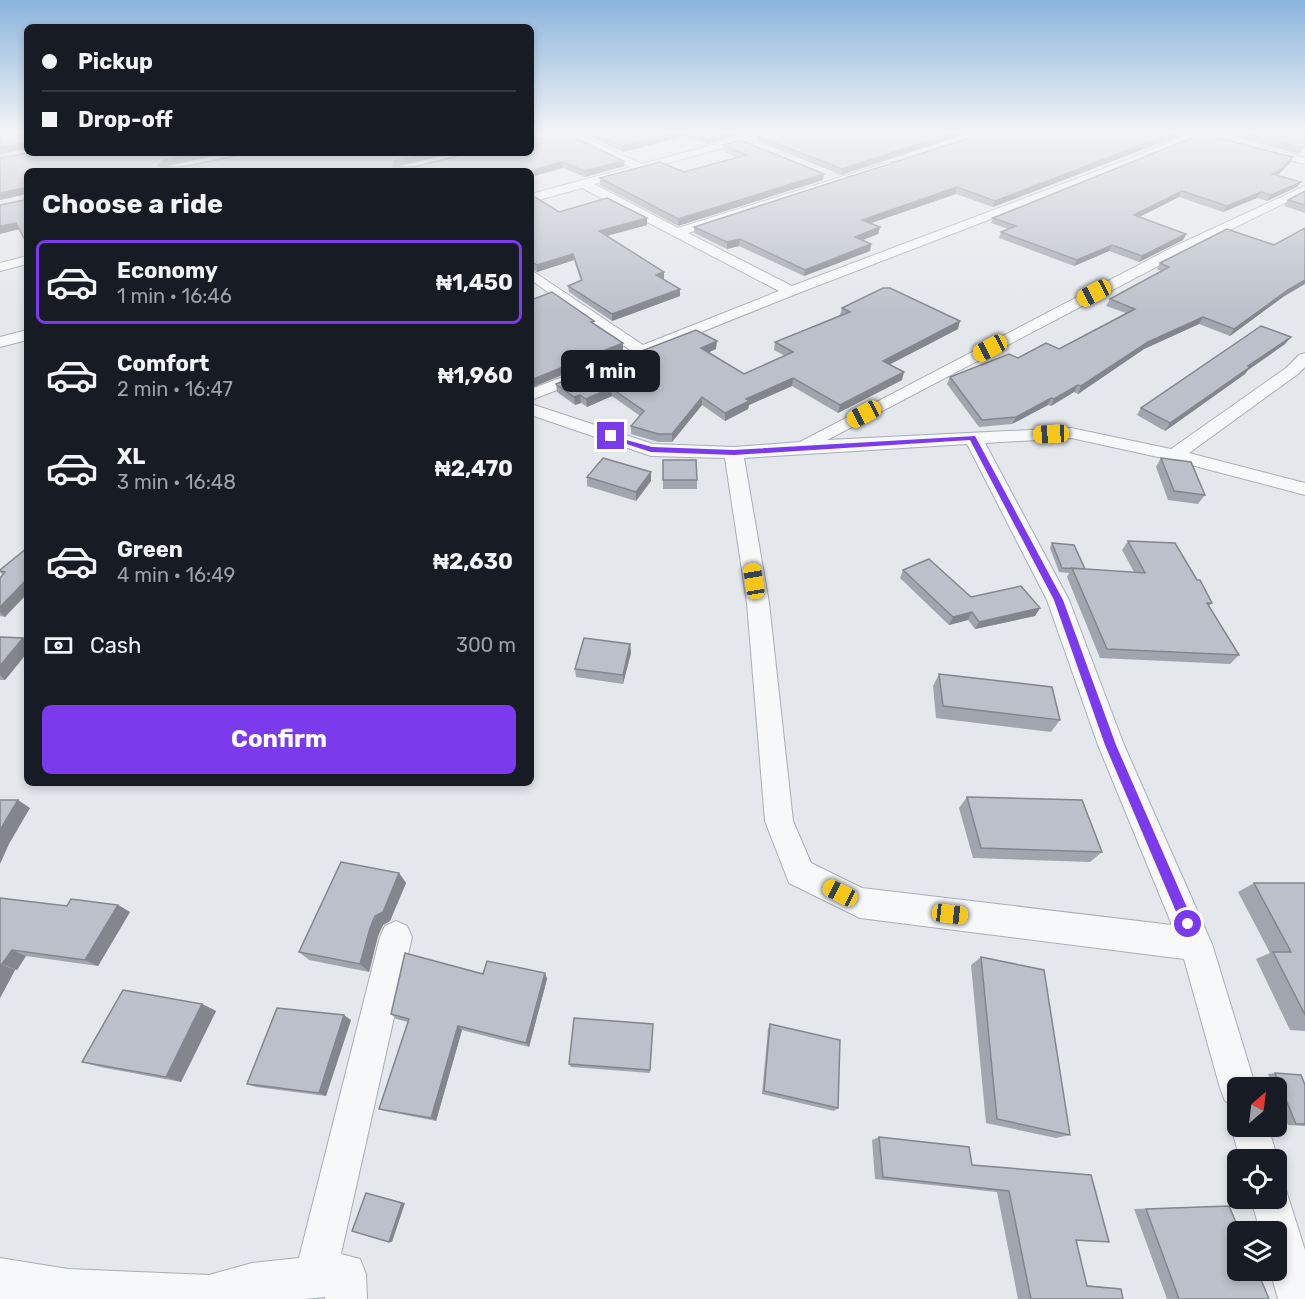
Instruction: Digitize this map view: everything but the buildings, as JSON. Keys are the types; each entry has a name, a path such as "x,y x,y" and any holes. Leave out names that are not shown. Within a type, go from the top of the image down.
{"street":[{"path":"534,197 551,193"},
{"path":"601,193 791,291"},
{"path":"678,232 792,193"},
{"path":"534,394 791,291 1047,193"},
{"path":"801,447 1178,250 1297,193"},
{"path":"0,267 24,261"},
{"path":"534,277 642,351"},
{"path":"0,342 24,336"},
{"path":"1174,454 1292,370 1305,358"},
{"path":"534,410 651,450 734,453 801,447 1071,433 1174,454 1305,489"},
{"path":"972,438 1058,600 1111,745 1196,944 1235,1077"},
{"path":"734,453 758,603 778,821 800,873 860,903 1196,944"},
{"path":"0,1279 68,1290 209,1296 252,1284 331,1287 396,937"},
{"path":"1273,1209 1299,1299"}],"route":[{"path":"611,436 651,450 734,453 972,438 1058,600 1111,745 1188,924"}]}
